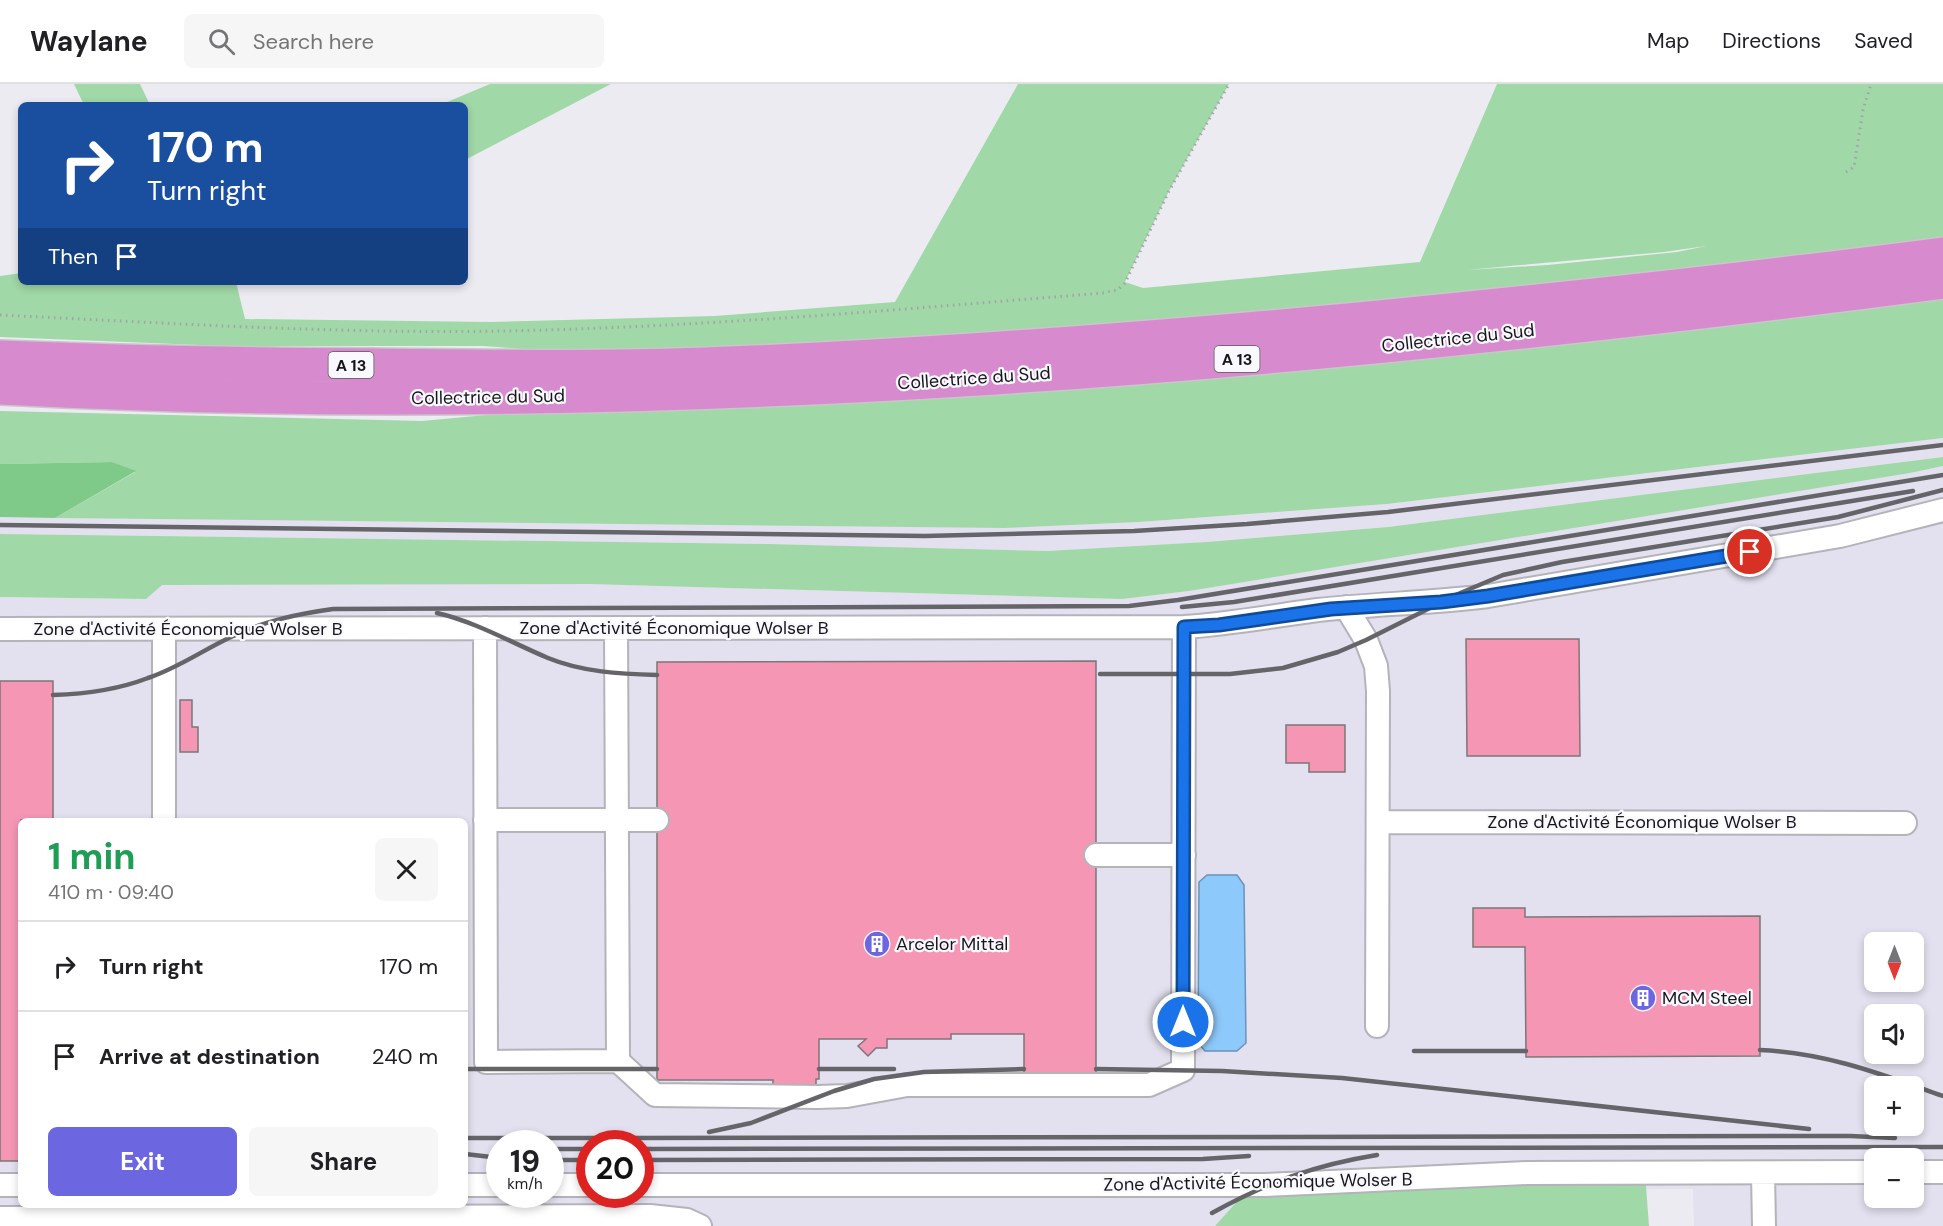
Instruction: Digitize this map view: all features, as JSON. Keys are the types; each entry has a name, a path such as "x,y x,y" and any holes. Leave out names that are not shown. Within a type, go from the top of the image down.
{"highway":[{"name":"Collectrice du Sud","path":"0,357 121,362 581,367 706,364 947,352 1238,330 1520,304 1943,254"},
{"name":"Collectrice du Sud","path":"0,388 100,393 330,398 529,397 709,392 945,381 1252,358 1521,332 1943,282"},
{"name":"A 13","path":"0,345 121,362"},
{"name":"A 13","path":"0,402 100,393"}],"street":[{"name":"Zone d'Activité Économique Wolser B","path":"0,629 1184,627 1219,625 1346,608 1441,602 1488,596 1840,536 1943,510"},
{"path":"1346,608 1366,640 1376,666 1378,691 1377,1026"},
{"path":"485,628 486,1062 618,1061 655,1095 847,1096 907,1085 1149,1086 1183,1070 1184,627"},
{"path":"616,628 618,1061"},
{"path":"164,629 164,818"},
{"path":"485,820 657,820"},
{"name":"Zone d'Activité Économique Wolser B","path":"1378,822 1905,823"},
{"path":"1096,855 1184,855"},
{"name":"Zone d'Activité Économique Wolser B","path":"654,1185 1265,1185 1527,1173 1864,1172"},
{"path":"1924,1172 1943,1172"},
{"path":"1763,1173 1764,1226"},
{"path":"0,1185 18,1185"},
{"path":"468,1185 486,1185"},
{"path":"0,1218 351,1222 650,1216 687,1220 700,1226"}],"path":[{"path":"0,315 247,327 506,331 700,325 1117,290 1125,283 1174,182 1229,84"},
{"path":"1846,172 1854,167 1863,110 1871,84"}],"shaded area":[{"path":"1943,438 1943,457 1388,527 1207,542 1047,551 769,544 0,534 0,517 1004,528 1138,522 1388,504"},
{"path":"1943,466 1943,1226 1694,1226 1693,1189 1453,1190 1230,1226 0,1226 0,597 146,599 161,585 589,584 1122,599 1189,591"}],"green space":[{"path":"74,84 140,84 149,102 83,102"},
{"path":"490,84 611,84 468,158 468,102 447,102"},
{"path":"1018,84 1229,84 1169,191 1125,282 1143,288 1420,262 1497,84 1943,84 1943,237 1738,264 1519,288 1237,314 945,336 577,353 483,346 225,346 0,337 0,276 18,273 18,285 237,285 245,319 491,322 715,316 895,302","holes":["1706,246 1677,252 1548,265 1467,270"]},
{"path":"1943,297 1943,438 1387,504 1139,522 1004,528 55,518 135,472 112,462 0,464 0,411 422,421 517,412 618,411 1079,388 1556,345"},
{"path":"1943,457 1943,466 1910,473 1189,591 1122,599 589,584 162,585 146,599 0,597 0,534 769,544 1047,551 1207,542 1388,527"},
{"path":"112,462 136,471 55,518 0,517 0,464"},
{"path":"1645,1173 1649,1226 1215,1226 1242,1196"}],"water":[{"path":"1207,875 1237,875 1244,885 1246,1043 1237,1051 1205,1051 1198,1043 1199,882"}],"building":[{"path":"1466,639 1579,639 1580,756 1467,756"},
{"name":"Arcelor Mittal","path":"1096,661 1096,1078 1024,1078 1024,1034 951,1034 951,1039 887,1039 887,1048 876,1048 868,1056 858,1046 866,1039 819,1039 819,1079 816,1079 816,1089 773,1089 773,1080 657,1080 657,662"},
{"path":"0,681 53,681 53,818 18,818 18,1161 0,1161"},
{"path":"180,700 192,700 192,727 198,727 198,752 180,752"},
{"path":"1286,725 1345,725 1345,772 1309,772 1309,763 1286,763"},
{"name":"MCM Steel","path":"1473,908 1525,908 1525,917 1760,916 1760,1056 1526,1057 1525,947 1473,947"}],"railway":[{"path":"0,525 925,536 1134,531 1388,512 1943,445"},
{"path":"53,695 77,694 125,686 170,669 243,631 268,622 333,609 1129,606 1178,600 1943,475"},
{"path":"1100,674 1230,674 1283,668 1338,652 1458,594 1503,575 1562,562 1838,517 1943,490"},
{"path":"1182,607 1234,602 1913,491"},
{"path":"437,613 479,627 561,663 601,671 657,675"},
{"path":"1760,1050 1831,1060 1943,1096"},
{"path":"1414,1051 1526,1051"},
{"path":"468,1069 657,1069"},
{"path":"819,1069 894,1069"},
{"path":"709,1132 751,1123 834,1091 874,1079 924,1072 1024,1069"},
{"path":"1096,1069 1222,1071 1342,1078 1809,1129"},
{"path":"654,1138 1850,1136 1895,1138"},
{"path":"468,1138 576,1138"},
{"path":"654,1149 1943,1147"},
{"path":"564,1149 576,1149"},
{"path":"468,1154 486,1156"},
{"path":"1212,1213 1253,1192 1292,1176 1333,1164 1377,1155"},
{"path":"654,1160 1203,1159 1249,1156"},
{"path":"564,1160 576,1160"}],"place":[{"name":"Arcelor Mittal","path":"877,944"},
{"name":"MCM Steel","path":"1643,998"}],"route":[{"path":"1183,1022 1184,627 1219,625 1317,610 1441,602 1488,596 1750,552"}]}
